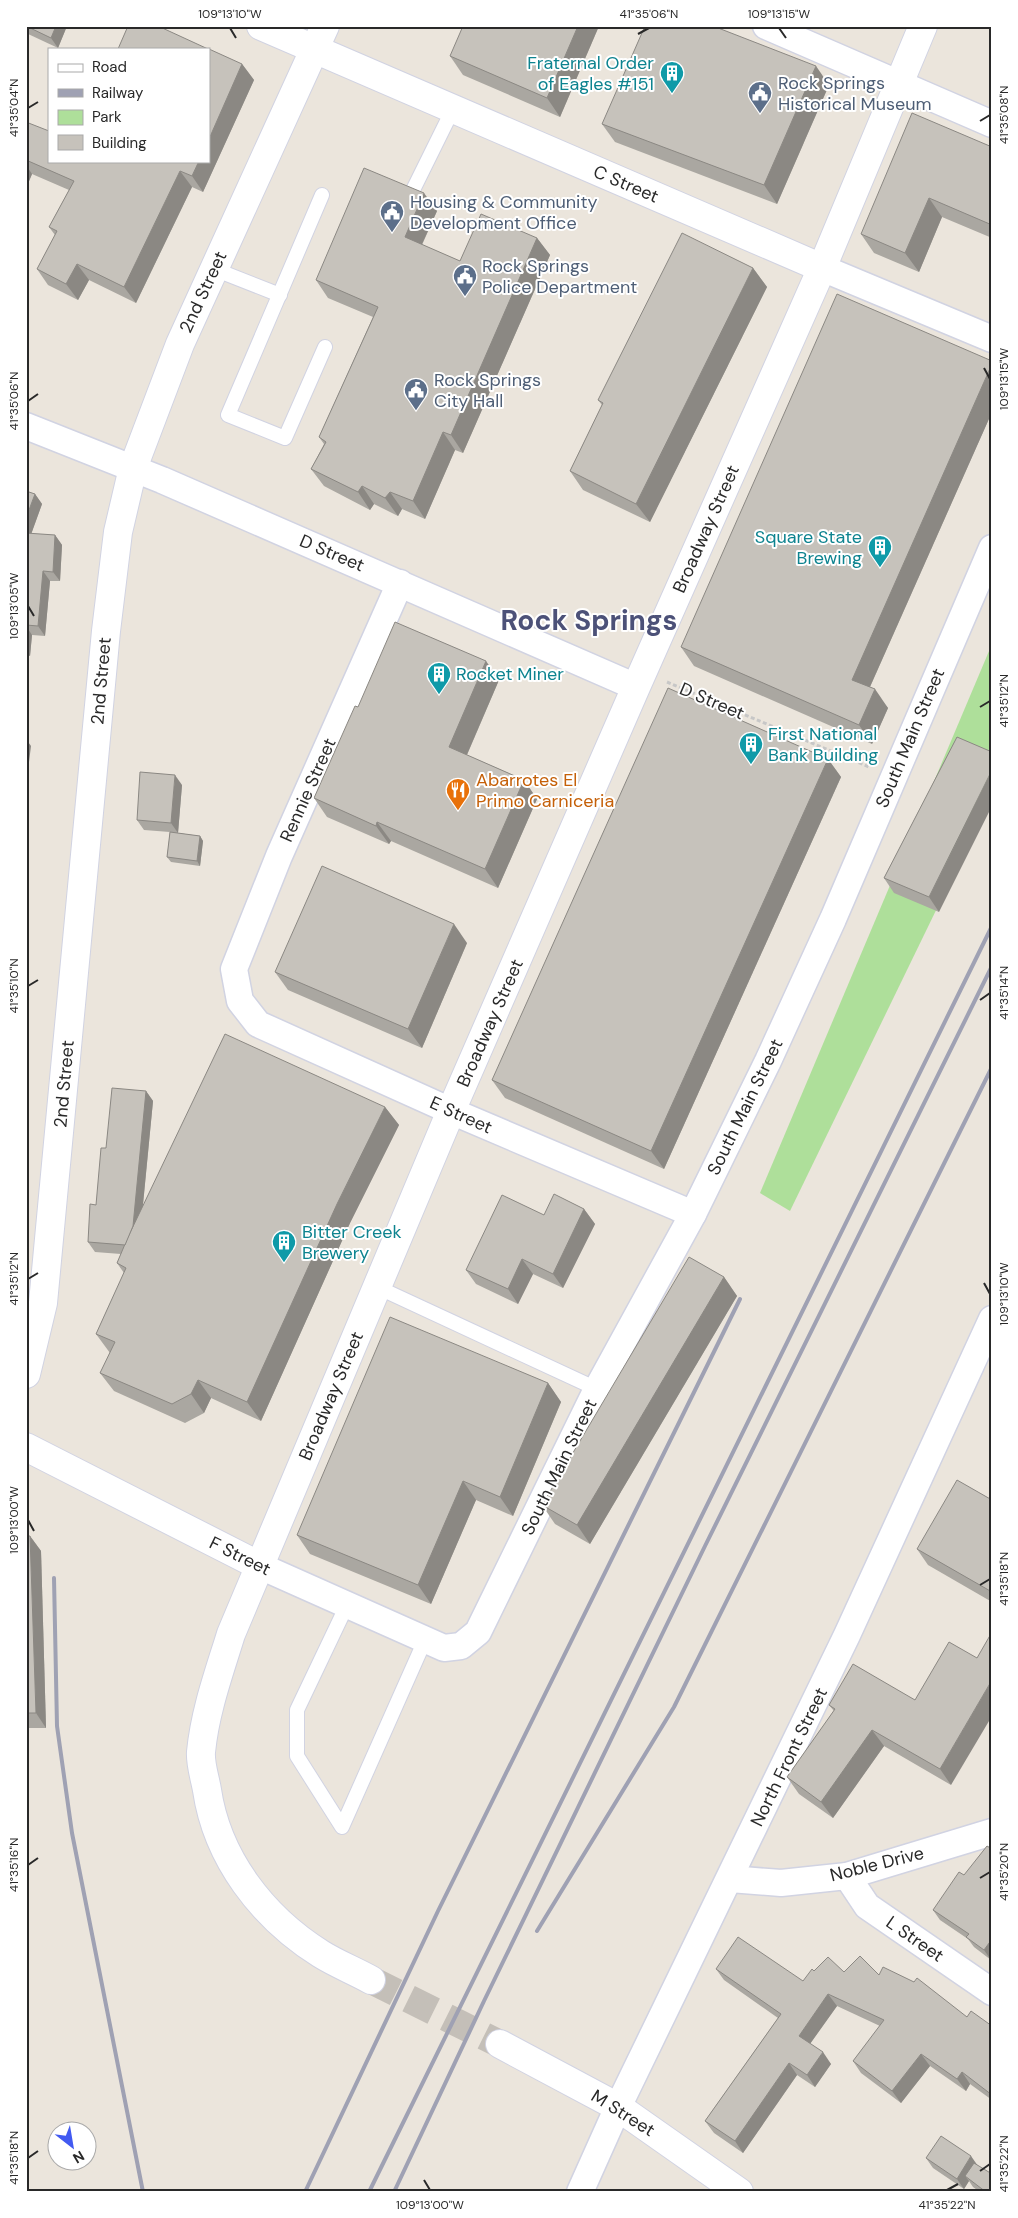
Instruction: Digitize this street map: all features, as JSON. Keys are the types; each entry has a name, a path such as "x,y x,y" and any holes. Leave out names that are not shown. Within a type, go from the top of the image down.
{"street":[{"name":"C Street","path":"261,26 319,38 453,110 822,268 992,338"},
{"path":"766,26 992,124"},
{"name":"Broadway Street","path":"371,1980 320,1953 282,1924 252,1893 229,1860 210,1814 201,1755 208,1706 231,1634 451,1111 639,679 822,268 923,26"},
{"name":"2nd Street","path":"26,1374 43,1302 106,631 118,532 133,468 180,344 319,38"},
{"name":"D Street","path":"26,426 133,468 400,582 639,679"},
{"name":"South Main Street","path":"461,1646 478,1632 597,1389 693,1214 768,1061 833,919 892,777 992,548"},
{"name":"Rennie Street","path":"240,1001 234,969 279,856 400,582"},
{"name":"E Street","path":"240,1001 258,1024 451,1111 693,1214"},
{"name":"North Front Street","path":"580,2192 618,2107 984,1356 992,1319"},
{"name":"F Street","path":"26,1447 260,1566 444,1648 461,1646"},
{"name":"Noble Drive","path":"730,1878 781,1883 847,1876 992,1832"},
{"name":"L Street","path":"847,1876 867,1906 992,1992"},
{"name":"M Street","path":"500,2044 618,2107 740,2192"}],"lane":[{"path":"414,190 453,110"},
{"path":"322,195 228,415 285,438 325,348"},
{"path":"214,268 280,295"},
{"path":"377,1287 597,1389"},
{"path":"347,1605 297,1710 297,1756 342,1827 425,1640"}],"path":[{"name":"D Street","path":"639,679 892,777"}],"green space":[{"path":"992,644 992,795 790,1211 760,1193"}],"building":[{"path":"26,26 56,26 51,38"},
{"path":"128,26 158,26 206,48 118,48"},
{"path":"463,26 578,26 547,98 450,56"},
{"path":"645,26 713,26 816,66 764,185 602,124"},
{"path":"210,49 242,64 210,137"},
{"path":"912,113 992,147 992,225 929,198 905,253 861,234"},
{"path":"26,122 48,131 48,162 199,162 192,176 180,171 124,287 77,264 66,284 37,269 57,231 49,227 74,181 26,160"},
{"path":"364,168 424,193 405,237 460,261 481,214 537,238 451,435 443,432 413,501 390,492 385,498 362,486 358,492 311,469 326,442 319,437 378,307 316,280"},
{"path":"682,233 753,268 636,504 570,471 603,403 598,400"},
{"path":"837,294 992,361 852,680 875,689 859,725 681,647"},
{"path":"26,491 35,494 26,518"},
{"path":"26,533 55,535 53,572 43,571 38,626 26,625"},
{"path":"395,622 486,661 449,747 524,780 485,869 377,822 376,826 314,798 355,706 358,707"},
{"path":"668,688 828,759 651,1151 492,1080"},
{"path":"957,737 992,752 992,770 929,897 884,878"},
{"path":"140,772 175,775 171,823 137,820"},
{"path":"170,832 200,836 197,861 167,857"},
{"path":"322,866 454,924 408,1029 275,972"},
{"path":"225,1034 385,1107 337,1204 247,1402 198,1380 191,1394 172,1404 100,1373 115,1342 96,1334 126,1268 117,1263 128,1237"},
{"path":"112,1088 146,1091 133,1226 125,1245 88,1242 90,1204 96,1205 101,1148 106,1148"},
{"path":"554,1194 584,1209 553,1274 522,1259 508,1289 466,1270 502,1195 544,1215"},
{"path":"689,1257 724,1277 577,1525 542,1505"},
{"path":"390,1317 548,1383 500,1497 463,1481 418,1585 297,1535"},
{"path":"957,1480 992,1500 992,1592 917,1549"},
{"path":"26,1536 30,1536 36,1713 26,1713"},
{"path":"992,1632 992,1680 940,1769 872,1730 821,1802 787,1777 835,1709 829,1705 853,1664 915,1700 949,1642 977,1658"},
{"path":"987,1846 992,1849 992,1939 984,1950 966,1937 969,1934 933,1910 959,1872 964,1875"},
{"path":"738,1937 803,1981 812,1969 814,1971 828,1957 844,1972 860,1956 879,1975 883,1967 914,1982 917,1978 967,2017 971,2011 992,2026 992,2095 962,2072 957,2079 921,2054 892,2091 853,2061 884,2020 828,1994 799,2036 823,2052 807,2075 789,2063 735,2141 705,2121 781,2014 716,1969"},
{"path":"941,2136 971,2156 957,2179 926,2158"},
{"path":"974,2163 992,2174 992,2192 986,2192 965,2176"}],"tunnel":[{"path":"371,1980 500,2044"}],"railway":[{"path":"369,2192 992,926"},
{"path":"394,2192 484,2001 705,1546 992,966"},
{"path":"537,1931 674,1707 992,1067"},
{"path":"305,2192 438,1911 740,1299"},
{"path":"54,1578 57,1726 72,1833 143,2192"}],"place":[{"name":"Fraternal Order of Eagles #151","path":"672,94"},
{"name":"Rock Springs Historical Museum","path":"760,114"},
{"name":"Housing & Community Development Office","path":"392,233"},
{"name":"Rock Springs Police Department","path":"465,297"},
{"name":"Rock Springs City Hall","path":"416,411"},
{"name":"Square State Brewing","path":"880,568"},
{"name":"Rocket Miner","path":"439,695"},
{"name":"First National Bank Building","path":"751,765"},
{"name":"Abarrotes El Primo Carniceria","path":"458,811"},
{"name":"Bitter Creek Brewery","path":"284,1263"}],"district":[{"name":"Rock Springs","path":"589,620"}]}
